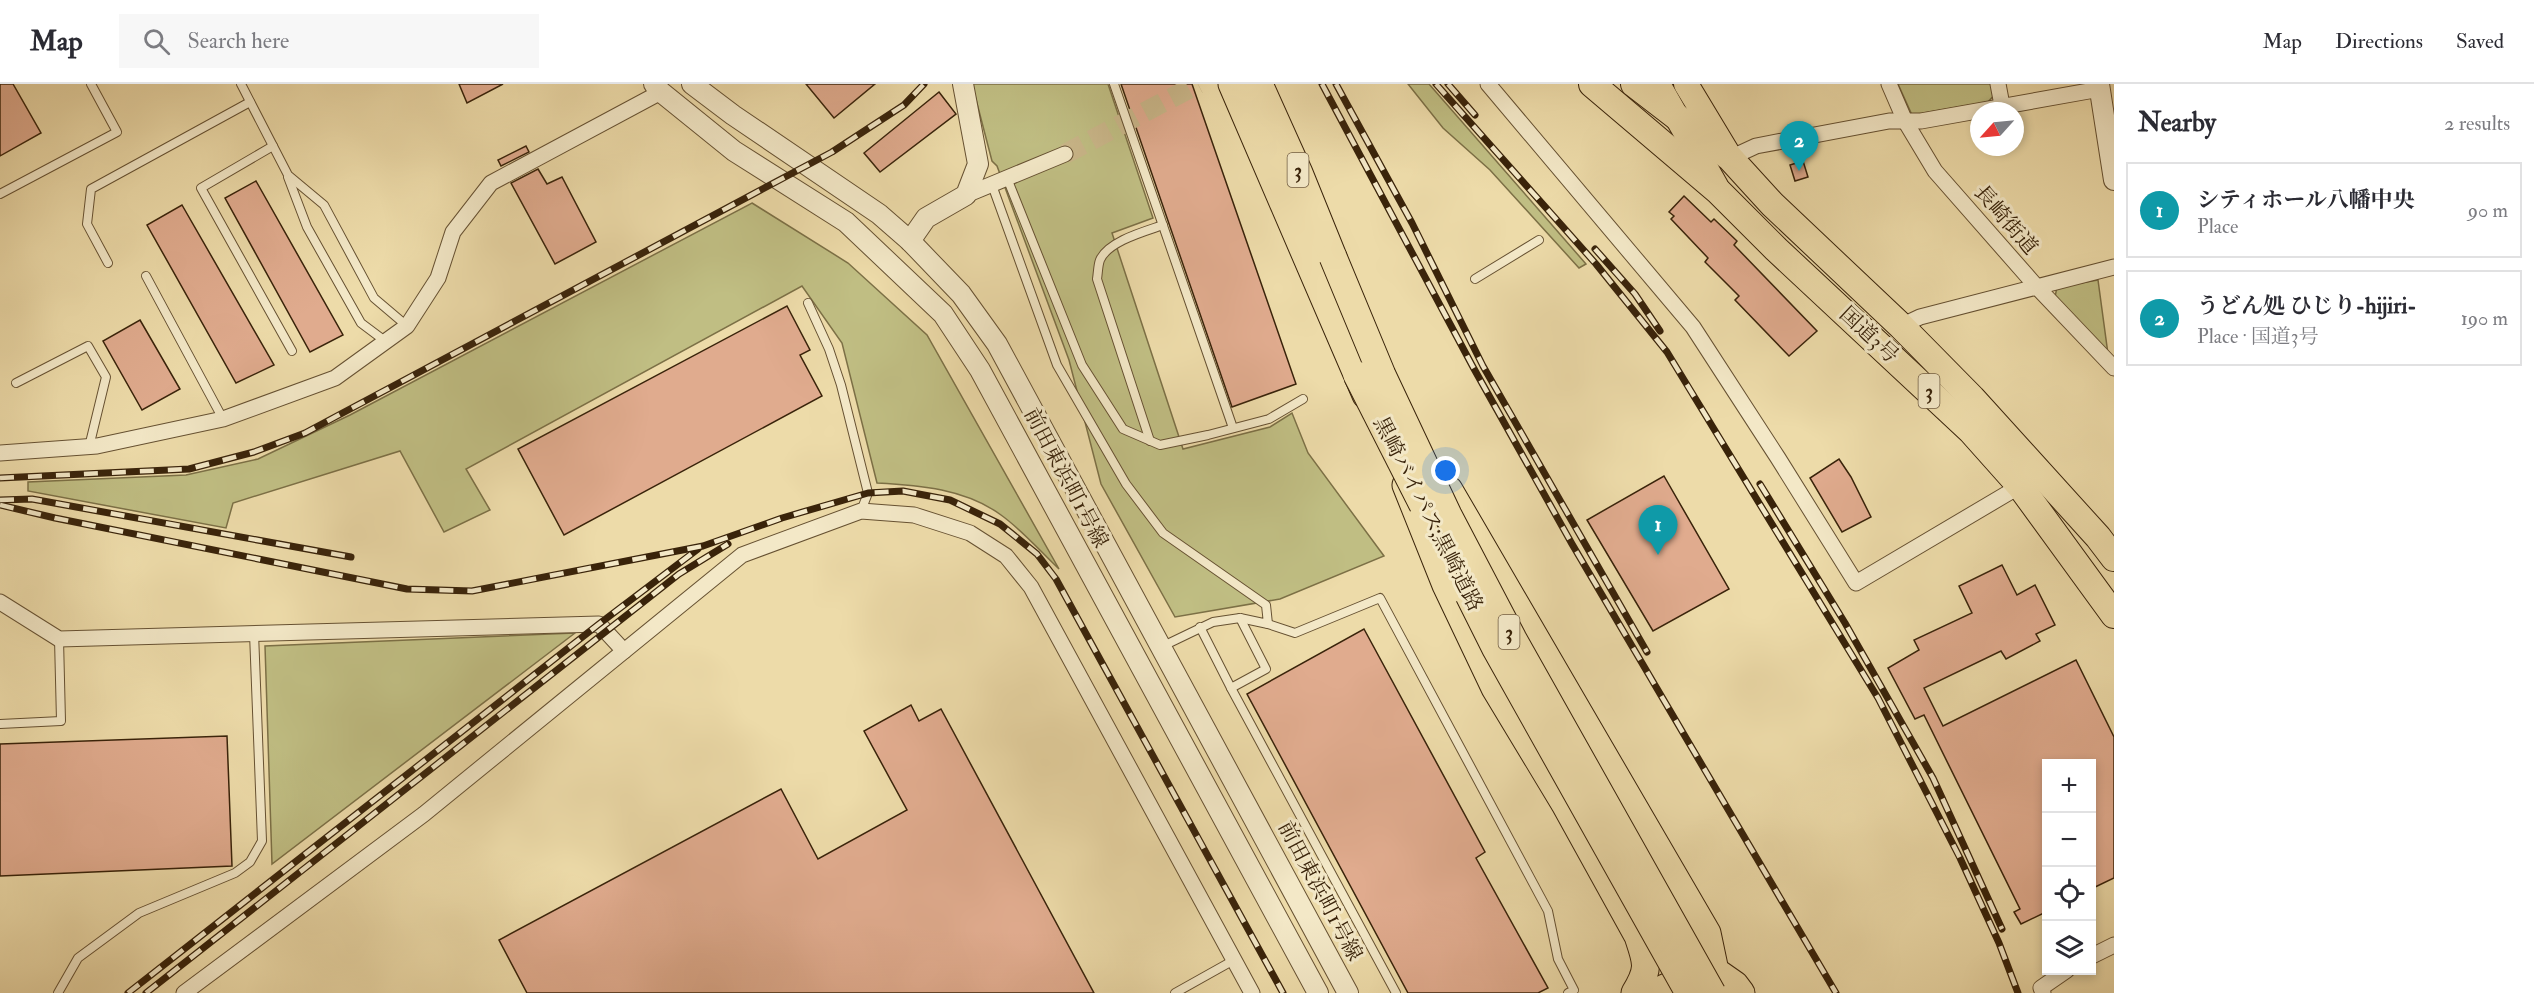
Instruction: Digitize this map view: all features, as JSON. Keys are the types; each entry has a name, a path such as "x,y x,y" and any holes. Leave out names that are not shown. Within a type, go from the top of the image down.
{"highway":[{"name":"黒崎バイパス;黒崎道路","path":"1232,84 1496,649 1691,993"},
{"name":"黒崎バイパス;黒崎道路","path":"1259,84 1299,173 1369,375 1508,629 1714,982"},
{"name":"国道3号","path":"1592,84 1718,190 1776,249 1971,431 2020,486 2114,615"},
{"name":"国道3号","path":"1634,84 1730,158 1772,204 1901,326 2106,537 2114,558"},
{"path":"1369,375 1617,777 1707,933 1714,982"},
{"path":"1369,375 1405,482 1446,585 1495,688 1565,804 1638,936 1644,955 1646,975 1635,993"},
{"path":"1654,993 1693,975 1714,982 1735,985 1741,993"},
{"path":"1691,993 1714,982"}],"main road":[{"path":"1658,84 1718,190"},
{"path":"1686,84 1730,158"}],"street":[{"path":"0,453 89,447 223,419 335,378 407,326 438,278 453,232 491,183 657,88 683,84"},
{"name":"前田東浜町1号線","path":"692,84 733,115 879,214 910,241 961,294 997,344 1348,993"},
{"path":"963,84 978,164 966,195"},
{"path":"1488,84 1693,327 1856,583 2020,486"},
{"name":"長崎街道","path":"1889,84 1905,121 1935,171 2036,286 2114,368"},
{"path":"1998,84 2001,102"},
{"path":"2017,102 2100,86 2114,180"},
{"name":"前田東浜町1号線","path":"657,88 734,151 846,222 943,314 980,370 1318,993"},
{"path":"1730,158 1756,147 1889,121 1921,120 1970,111"},
{"path":"910,241 926,218 966,195 1065,154"},
{"path":"1901,326 1920,317 2114,267"},
{"path":"184,993 424,814 742,555 861,511 914,516 970,533 1006,556 1031,587 1252,993"},
{"path":"0,602 59,639 599,624 624,651"},
{"path":"2096,954 2114,945"},
{"path":"2043,993 2041,988 2060,975"}],"lane":[{"path":"0,194 117,132 91,84"},
{"path":"241,84 288,176 307,227 361,322 385,341"},
{"path":"1114,84 1233,428"},
{"path":"108,263 87,224 92,189 250,102"},
{"path":"273,146 201,188 292,351"},
{"path":"288,176 324,205 374,298 407,326"},
{"path":"1007,178 1082,365 1123,429 1160,445 1269,418 1303,399"},
{"path":"992,185 1058,365 1126,484 1162,533 1266,605 1268,624"},
{"path":"1150,441 1096,279 1101,258 1113,247 1128,237 1163,225"},
{"path":"1475,279 1539,240"},
{"path":"146,276 223,419"},
{"path":"808,303 829,349 841,385 868,493 861,511"},
{"path":"16,383 88,346 106,377 89,447"},
{"path":"1161,647 1213,622 1240,618 1295,633 1380,598 1548,911 1558,959 1574,990 1568,993"},
{"path":"1231,688 1266,669 1240,618"},
{"path":"1200,627 1396,993"},
{"path":"58,993 78,958 139,913 235,873 250,862 262,841 254,633"},
{"path":"0,724 61,721 59,639"},
{"path":"1175,993 1234,960"}],"shaded area":[{"path":"972,84 1108,84 1153,218 1112,233 1183,449 1270,427 1292,413 1308,453 1384,556 1280,599 1175,617 1101,484 1069,360 997,166 992,161"},
{"path":"1408,84 1429,84 1586,264 1579,268 1490,170 1443,128"},
{"path":"1898,84 1994,84 1996,93 1988,102 1970,102 1970,105 1912,115"},
{"path":"752,203 848,263 927,335 1059,569 1009,521 973,499 925,487 877,483 842,343 802,286 466,469 490,510 444,532 400,451 233,503 226,528 28,491 28,482 186,475 258,459 350,415"},
{"path":"2098,280 2108,354 2055,297 2057,287"},
{"path":"575,633 272,864 265,646"}],"building":[{"path":"0,84 13,84 41,133 0,156"},
{"path":"459,84 503,84 467,103"},
{"path":"806,84 875,84 834,118"},
{"path":"1121,84 1192,84 1296,384 1232,407"},
{"path":"939,92 956,114 880,172 864,153"},
{"path":"526,146 529,152 501,166 498,160"},
{"path":"1803,161 1808,177 1795,181 1790,165"},
{"path":"538,169 547,184 562,177 596,242 555,264 511,183"},
{"path":"256,181 343,335 310,352 225,198"},
{"path":"1684,196 1711,222 1714,219 1737,241 1734,245 1817,331 1789,356 1735,300 1739,296 1705,262 1708,258 1671,219 1674,216 1669,212"},
{"path":"182,205 274,365 236,383 147,225"},
{"path":"787,306 810,350 800,355 822,396 564,535 518,449"},
{"path":"140,320 180,389 142,410 103,341"},
{"path":"1839,459 1851,477 1871,517 1842,532 1810,478"},
{"path":"1664,476 1729,589 1653,631 1587,520"},
{"path":"2002,565 2017,595 2035,585 2055,625 2036,634 2040,641 2006,659 2001,651 1924,688 1943,726 2076,660 2114,737 2114,878 2096,887 2096,759 2042,759 2042,914 2021,924 2014,912 2020,909 1924,715 1915,719 1888,668 1919,650 1914,640 1972,613 1959,586"},
{"path":"1364,629 1485,852 1476,858 1548,988 1538,993 1408,993 1247,694"},
{"path":"911,705 919,721 941,709 1094,993 527,993 499,940 781,789 818,859 907,810 864,731"},
{"path":"227,736 232,866 0,876 0,744"}],"tunnel":[{"path":"1065,154 1198,84"}],"railway":[{"path":"0,478 189,469 254,452 305,433 832,152 904,105 924,84"},
{"path":"1322,84 1473,367 1572,544 1836,993"},
{"path":"1336,84 1412,223 1483,366 1647,652"},
{"path":"1436,84 1596,264 1667,352 1878,698 1960,858 1999,943 2018,993"},
{"path":"1448,84 1475,115"},
{"path":"1595,249 1635,294 1660,331"},
{"path":"1760,484 1845,623 1933,778 2002,929"},
{"path":"0,505 407,589 472,591 703,546 782,518 868,493 903,491 950,500 1000,524 1037,554 1056,579 1283,993"},
{"path":"0,500 32,499 351,557"},
{"path":"146,993 679,574 728,544"},
{"path":"128,993 698,549"}],"place":[{"name":"うどん処 ひじり-hijiri-","path":"1799,171"},
{"name":"シティホール八幡中央","path":"1658,555"}]}
